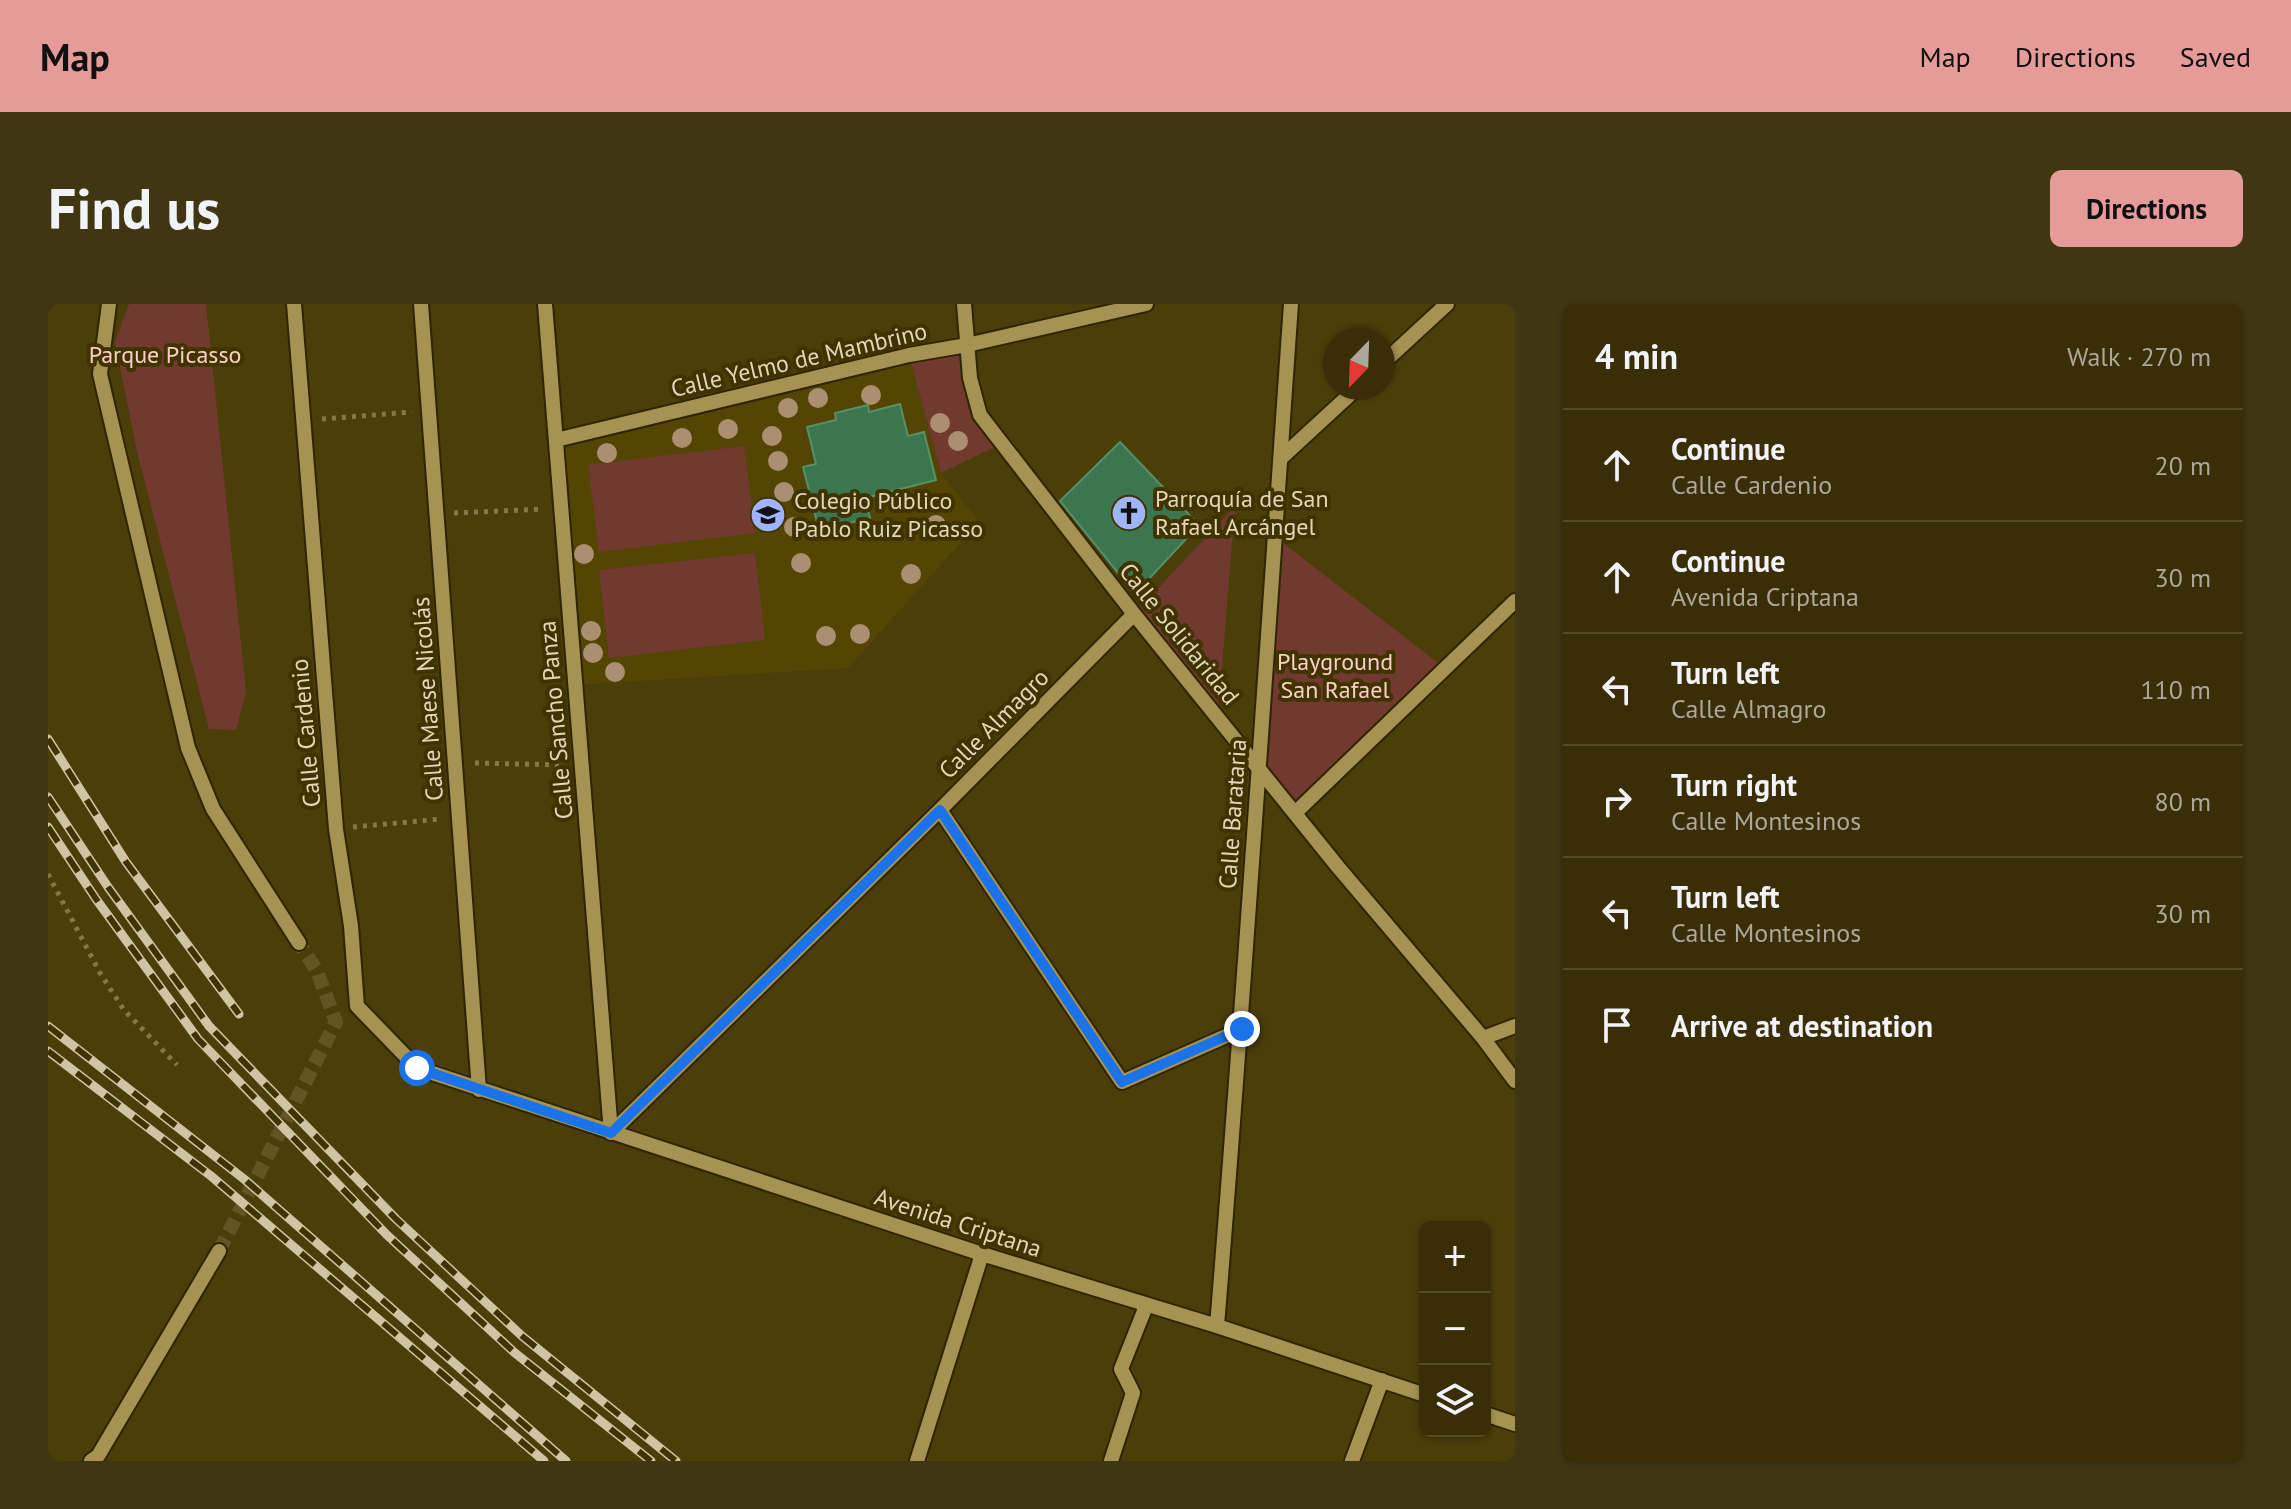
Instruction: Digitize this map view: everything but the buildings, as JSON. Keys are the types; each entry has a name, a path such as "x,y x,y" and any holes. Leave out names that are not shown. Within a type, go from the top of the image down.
{"street":[{"path":"109,304 100,374 188,748 213,809 299,943"},
{"name":"Calle Cardenio","path":"294,304 336,829 351,926 357,1006 417,1068 479,1090"},
{"name":"Calle Maese Nicolás","path":"421,304 479,1090"},
{"name":"Calle Sancho Panza","path":"545,304 611,1133"},
{"name":"Calle Solidaridad","path":"964,304 970,378 980,415 1134,614 1515,1081"},
{"name":"Calle Yelmo de Mambrino","path":"556,440 909,355 967,345 1146,304"},
{"name":"Calle Barataria","path":"1217,1326 1242,1029 1257,766 1291,304"},
{"path":"1395,352 1447,304"},
{"path":"1280,459 1344,400"},
{"path":"1295,813 1515,601"},
{"name":"Calle Almagro","path":"611,1133 940,810 1134,614"},
{"path":"940,810 1122,1082 1242,1029"},
{"path":"1483,1038 1515,1026"},
{"name":"Avenida Criptana","path":"479,1090 1419,1393"},
{"path":"91,1461 98,1456 134,1398 219,1251"},
{"path":"917,1461 982,1254"},
{"path":"1111,1461 1133,1393 1121,1369 1146,1306"},
{"path":"1352,1461 1382,1380"},
{"path":"1491,1416 1515,1424"}],"path":[{"path":"302,421 429,411"},
{"path":"437,514 561,508"},
{"path":"455,763 582,766"},
{"path":"336,829 459,818"},
{"path":"48,874 100,973 124,1010 177,1065"}],"shaded area":[{"name":"Colegio Público Pablo Ruiz Picasso","path":"909,355 941,473 979,522 848,668 574,685 556,440"}],"green space":[{"name":"Parque Picasso","path":"129,304 206,304 246,692 236,730 209,729 137,452 115,342"},
{"path":"967,345 970,378 1001,444 941,473 909,355"},
{"path":"744,446 755,533 599,552 588,465"},
{"path":"1235,506 1218,717 1134,614"},
{"name":"Playground San Rafael","path":"1274,536 1446,669 1295,813 1257,766"},
{"path":"755,553 765,640 609,658 599,570"}],"tunnel":[{"path":"219,1251 336,1022 317,971 299,943"}],"railway":[{"path":"48,739 126,862 239,1014"},
{"path":"48,797 108,887 209,1026 396,1219 522,1336 676,1461"},
{"path":"48,827 96,899 198,1039 387,1235 515,1353 651,1461"},
{"path":"48,1026 244,1179 566,1461"},
{"path":"48,1051 211,1176 544,1461"}],"place":[{"name":"Parroquía de San Rafael Arcángel","path":"1129,513"},
{"name":"Colegio Público Pablo Ruiz Picasso","path":"768,515"}],"route":[{"path":"417,1068 611,1133 940,810 1122,1082 1242,1029"}]}
